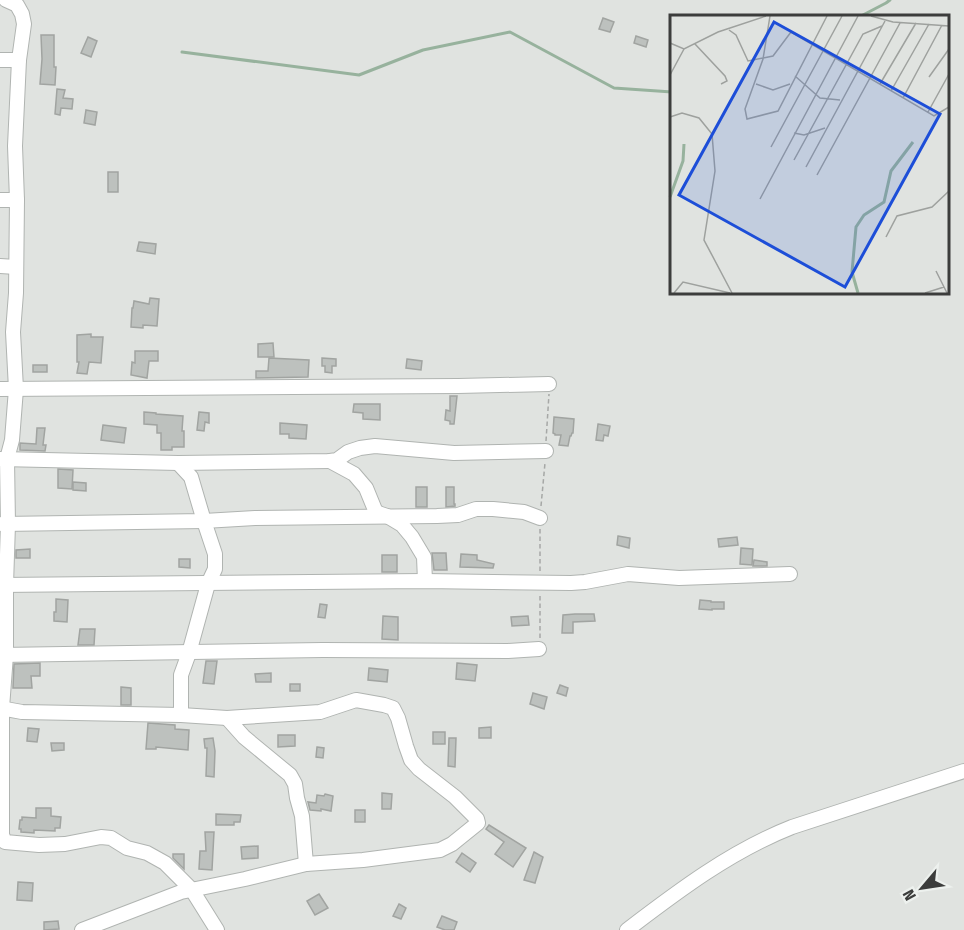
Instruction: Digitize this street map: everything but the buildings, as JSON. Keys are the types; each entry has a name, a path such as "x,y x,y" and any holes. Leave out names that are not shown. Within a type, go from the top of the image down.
{"street":[{"path":"6,0 16,5 22,14 24,24 19,60 15,146 16,293 7,332 16,389 12,440 4,459 2,835 5,842 39,845 65,844 101,837 111,838 127,848 147,853 165,863 192,890 217,930"},
{"path":"0,60 19,60"},
{"path":"0,200 17,200"},
{"path":"0,266 16,267"},
{"path":"0,389 549,384"},
{"path":"4,459 178,463 330,461 348,452 375,446 454,453 546,451"},
{"path":"330,461 354,474 366,488 378,513 402,525 424,557 425,581"},
{"path":"178,463 191,477 215,554 215,569 208,584 181,675 181,715"},
{"path":"4,524 437,516 458,515 476,509 524,512 540,518"},
{"path":"3,585 425,581 572,583 628,574 679,578 790,574"},
{"path":"3,655 539,649"},
{"path":"2,704 22,712 227,718 320,712 356,700 384,705 393,708 398,718 411,760 477,819 478,823 452,844 440,850 363,860 306,864 181,892 82,930"},
{"path":"227,718 244,737 290,775 295,784 302,816 306,864"},
{"path":"627,930 714,867 776,833 964,771"}],"waterway":[{"path":"863,15 890,0"},
{"path":"182,52 359,75 423,50 510,32 614,88 670,92"}]}
